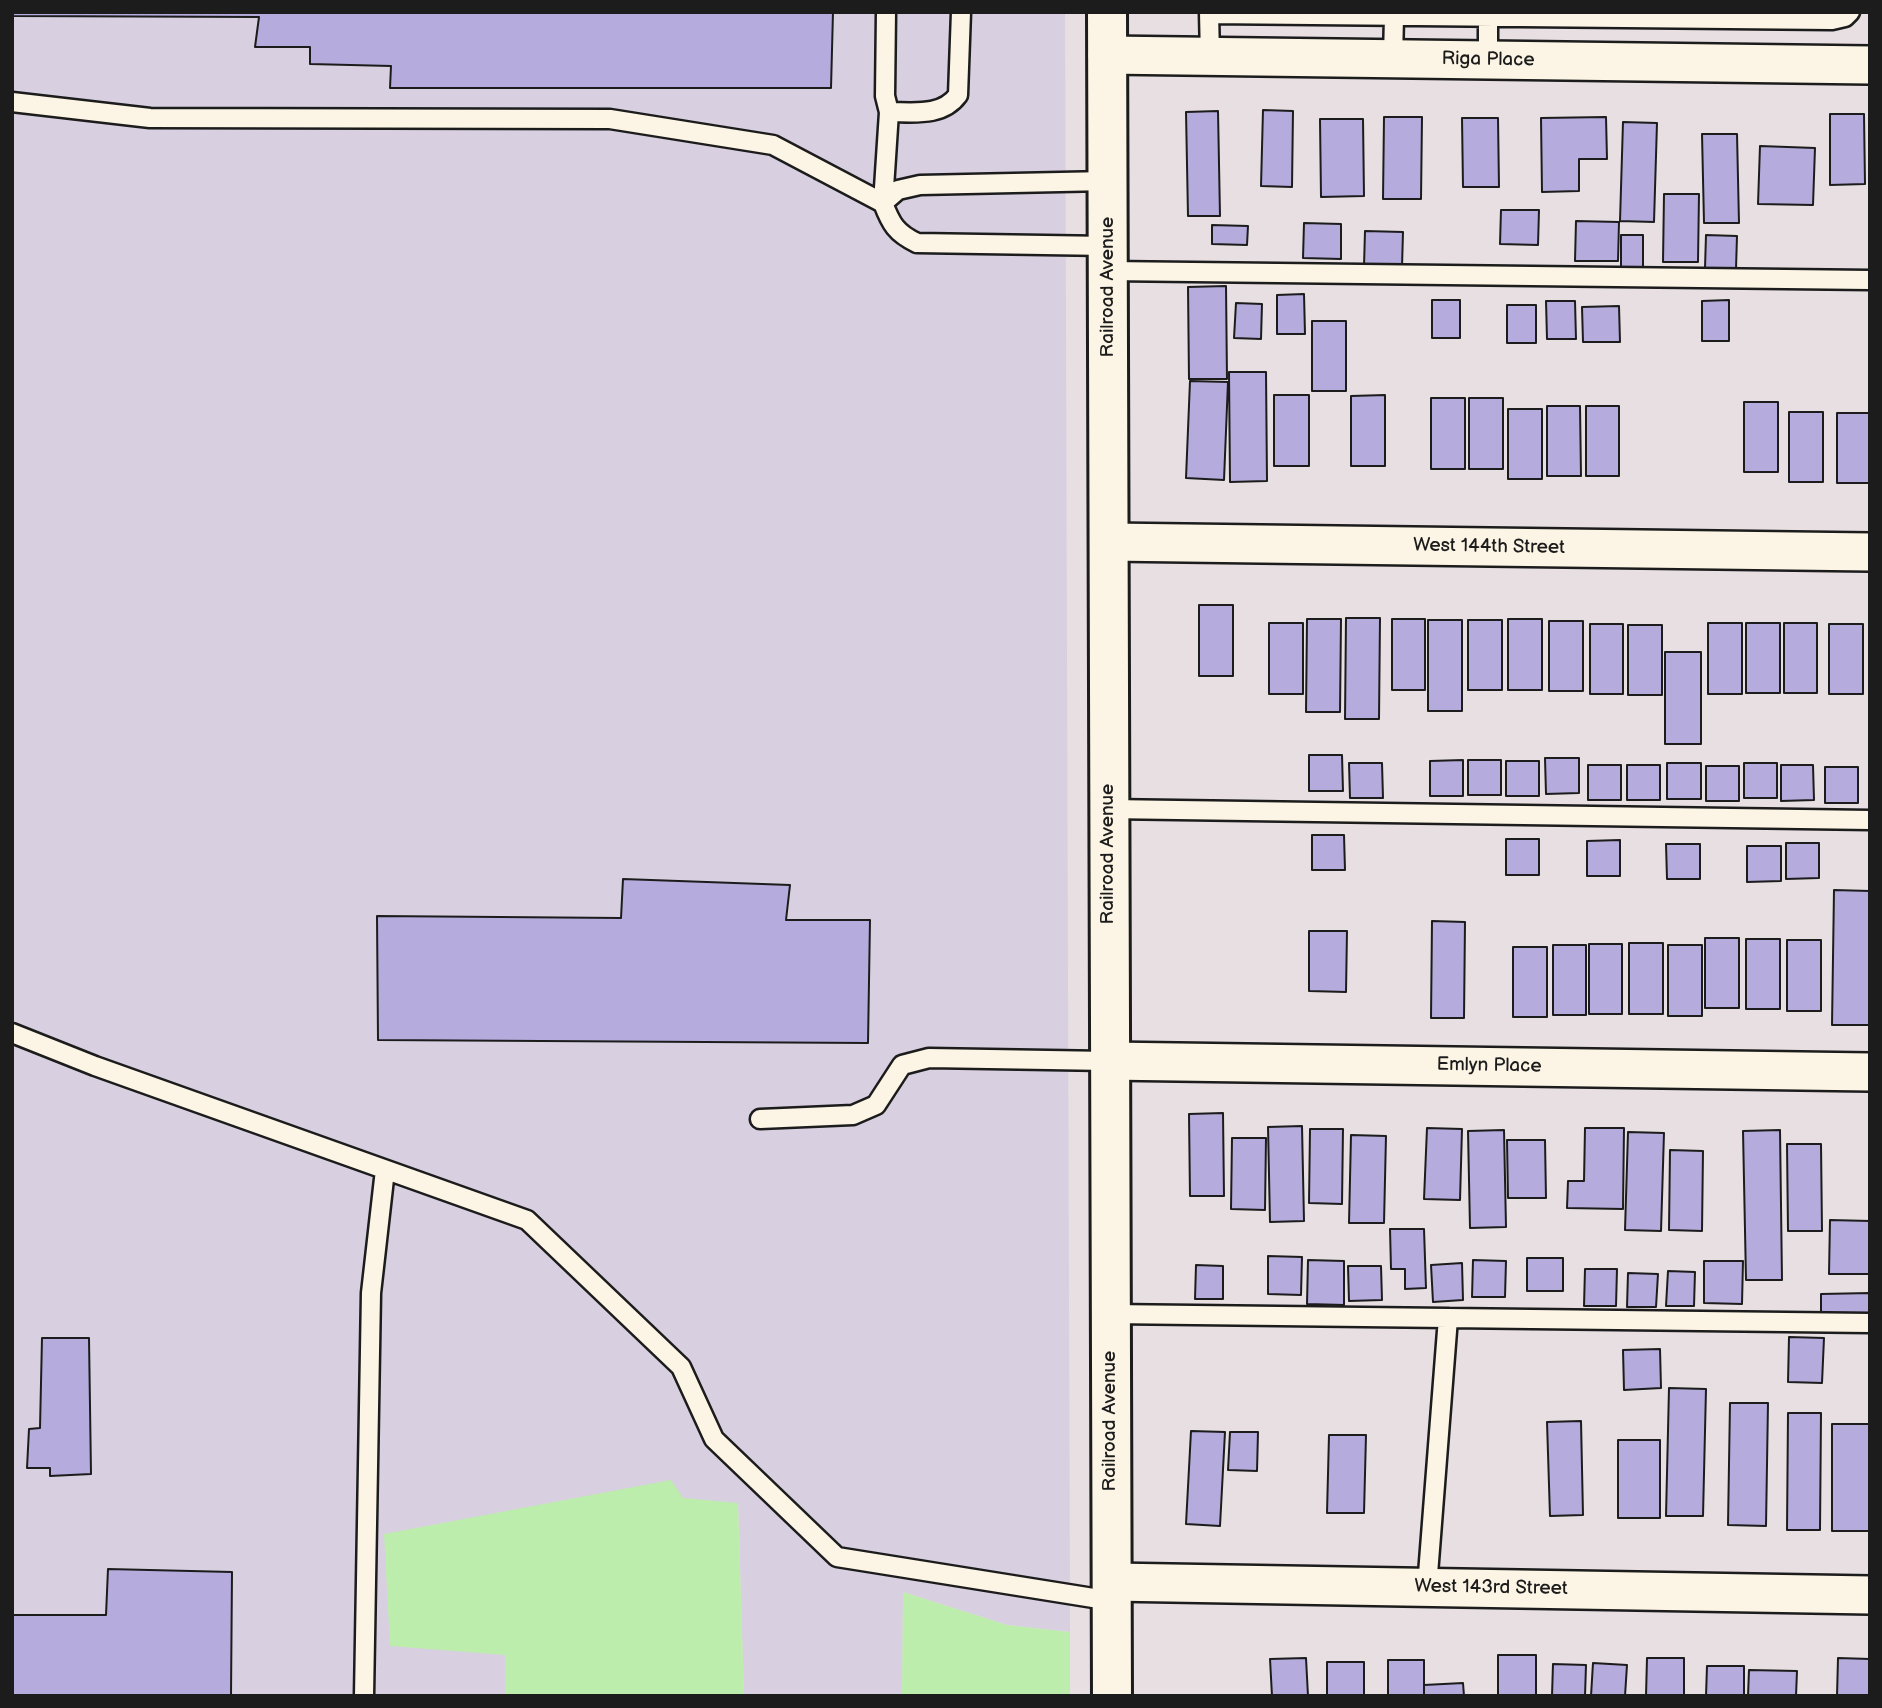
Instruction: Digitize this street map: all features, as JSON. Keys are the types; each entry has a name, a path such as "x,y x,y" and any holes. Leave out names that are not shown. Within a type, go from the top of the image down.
{"street":[{"name":"Railroad Avenue","path":"1107,12 1108,1061 1112,1696"},
{"name":"Riga Place","path":"1107,55 1870,65"},
{"name":"West 144th Street","path":"1109,542 1870,552"},
{"name":"Emlyn Place","path":"1108,1061 1870,1072"},
{"name":"West 143rd Street","path":"1112,1592 1427,1587 1870,1595"}],"lane":[{"path":"886,12 885,96 888,113 883,203 891,225 900,235 917,243 1108,259 1870,279"},
{"path":"888,113 940,110 951,104 958,95 961,12"},
{"path":"1210,57 1209,13 1832,20 1845,18 1850,12"},
{"path":"1479,15 1488,60"},
{"path":"1393,59 1394,16"},
{"path":"12,102 150,118 610,119 773,145 883,203"},
{"path":"883,203 898,190 920,184 1107,181"},
{"path":"1108,809 1870,820"},
{"path":"12,1033 95,1066 527,1220 681,1367 714,1439 837,1557 1112,1592"},
{"path":"760,1119 853,1115 876,1105 902,1065 929,1058 1108,1061"},
{"path":"364,1696 371,1293 386,1170"},
{"path":"1110,1314 1870,1323"},
{"path":"1427,1587 1448,1318"}],"shaded area":[{"path":"12,12 1065,12 1070,1632 1007,1625 903,1592 902,1696 744,1696 738,1503 506,1655 505,1696 12,1696"}],"green space":[{"path":"671,1480 683,1498 738,1503 744,1696 505,1696 505,1655 390,1646 384,1534"},
{"path":"903,1592 1007,1625 1070,1632 1070,1696 902,1696"}],"building":[{"path":"12,12 833,12 831,88 390,88 391,66 310,64 310,47 255,47 259,17 12,16"},
{"path":"1263,110 1293,111 1292,187 1261,186"},
{"path":"1218,111 1220,216 1188,216 1186,112"},
{"path":"1830,114 1864,114 1865,184 1830,185"},
{"path":"1384,117 1422,117 1421,199 1383,199"},
{"path":"1606,117 1607,159 1579,159 1579,191 1542,192 1541,118"},
{"path":"1462,118 1498,118 1499,187 1463,187"},
{"path":"1320,119 1363,119 1364,196 1321,197"},
{"path":"1623,122 1657,123 1654,222 1620,221"},
{"path":"1702,134 1737,134 1739,223 1704,223"},
{"path":"1760,146 1815,148 1813,205 1758,204"},
{"path":"1664,194 1699,194 1698,262 1663,262"},
{"path":"1501,210 1539,210 1538,245 1500,244"},
{"path":"1576,221 1619,222 1618,261 1575,261"},
{"path":"1304,223 1341,224 1341,259 1303,258"},
{"path":"1212,225 1248,226 1247,245 1212,244"},
{"path":"1365,231 1403,232 1402,267 1364,266"},
{"path":"1621,235 1643,235 1643,267 1621,267"},
{"path":"1706,235 1737,236 1736,269 1705,268"},
{"path":"1226,286 1227,379 1189,379 1188,287"},
{"path":"1304,294 1305,334 1277,334 1277,295"},
{"path":"1432,300 1460,300 1460,338 1432,338"},
{"path":"1729,300 1729,341 1702,341 1702,301"},
{"path":"1546,301 1575,301 1576,339 1547,339"},
{"path":"1236,303 1262,304 1261,339 1234,338"},
{"path":"1507,305 1536,305 1536,343 1507,343"},
{"path":"1619,306 1620,342 1583,342 1582,307"},
{"path":"1312,321 1346,321 1346,391 1312,391"},
{"path":"1229,372 1266,372 1267,481 1230,482"},
{"path":"1190,381 1228,382 1224,480 1186,478"},
{"path":"1274,395 1309,395 1309,466 1274,466"},
{"path":"1385,395 1385,466 1351,466 1351,396"},
{"path":"1431,398 1465,398 1465,469 1431,469"},
{"path":"1469,398 1503,398 1503,469 1469,469"},
{"path":"1744,402 1778,402 1778,472 1744,472"},
{"path":"1547,406 1580,406 1581,476 1547,476"},
{"path":"1586,406 1619,406 1619,476 1586,476"},
{"path":"1508,409 1542,409 1542,479 1508,479"},
{"path":"1789,412 1823,412 1823,482 1789,482"},
{"path":"1837,413 1870,413 1870,483 1837,483"},
{"path":"1199,605 1233,605 1233,676 1199,676"},
{"path":"1346,618 1380,618 1379,719 1345,719"},
{"path":"1307,619 1341,619 1340,712 1306,712"},
{"path":"1392,619 1425,619 1425,690 1392,690"},
{"path":"1508,619 1542,619 1542,690 1508,690"},
{"path":"1428,620 1462,620 1462,711 1428,711"},
{"path":"1468,620 1502,620 1502,690 1468,690"},
{"path":"1549,621 1583,621 1583,691 1549,691"},
{"path":"1269,623 1303,623 1303,694 1269,694"},
{"path":"1708,623 1742,623 1742,694 1708,694"},
{"path":"1746,623 1780,623 1780,693 1746,693"},
{"path":"1784,623 1817,623 1817,693 1784,693"},
{"path":"1590,624 1623,624 1623,694 1590,694"},
{"path":"1829,624 1863,624 1863,694 1829,694"},
{"path":"1628,625 1662,625 1662,695 1628,695"},
{"path":"1665,652 1701,652 1701,744 1665,744"},
{"path":"1309,755 1342,755 1343,791 1309,791"},
{"path":"1545,758 1579,758 1579,793 1546,794"},
{"path":"1463,760 1463,796 1430,796 1430,761"},
{"path":"1468,760 1501,760 1501,795 1468,795"},
{"path":"1506,761 1539,761 1539,796 1506,796"},
{"path":"1349,763 1382,763 1383,798 1350,798"},
{"path":"1667,763 1701,763 1701,799 1667,799"},
{"path":"1744,763 1777,763 1777,798 1744,798"},
{"path":"1588,765 1621,765 1621,800 1588,800"},
{"path":"1627,765 1660,765 1660,800 1627,800"},
{"path":"1781,765 1813,765 1814,800 1781,801"},
{"path":"1706,766 1739,766 1739,801 1706,801"},
{"path":"1825,767 1858,767 1858,803 1825,803"},
{"path":"1312,835 1344,835 1345,870 1312,870"},
{"path":"1506,839 1539,839 1539,875 1506,875"},
{"path":"1620,840 1620,876 1587,876 1587,841"},
{"path":"1786,843 1819,843 1819,878 1786,879"},
{"path":"1666,844 1700,844 1700,879 1667,879"},
{"path":"1747,846 1781,846 1781,881 1747,882"},
{"path":"623,879 790,885 786,920 870,920 868,1043 378,1040 377,916 621,918"},
{"path":"1834,890 1870,891 1870,1025 1832,1025"},
{"path":"1432,921 1465,922 1464,1018 1431,1018"},
{"path":"1309,931 1347,931 1346,992 1309,991"},
{"path":"1705,938 1739,938 1739,1008 1705,1008"},
{"path":"1746,939 1780,939 1780,1009 1746,1009"},
{"path":"1787,940 1821,940 1821,1011 1787,1011"},
{"path":"1629,943 1663,943 1663,1014 1629,1014"},
{"path":"1589,944 1622,944 1622,1014 1589,1014"},
{"path":"1553,945 1586,945 1586,1015 1553,1015"},
{"path":"1668,945 1702,945 1702,1016 1668,1016"},
{"path":"1513,947 1547,947 1547,1017 1513,1017"},
{"path":"1223,1113 1224,1196 1190,1196 1189,1114"},
{"path":"1302,1126 1304,1221 1270,1222 1268,1127"},
{"path":"1427,1128 1462,1129 1460,1200 1424,1199"},
{"path":"1585,1128 1624,1128 1623,1209 1567,1208 1568,1181 1584,1181"},
{"path":"1310,1129 1343,1129 1342,1204 1309,1203"},
{"path":"1504,1130 1506,1227 1470,1228 1468,1131"},
{"path":"1780,1130 1782,1280 1746,1280 1743,1131"},
{"path":"1628,1132 1664,1133 1661,1231 1625,1230"},
{"path":"1351,1135 1386,1136 1384,1223 1349,1223"},
{"path":"1232,1138 1266,1138 1265,1210 1231,1209"},
{"path":"1507,1140 1545,1140 1546,1198 1508,1198"},
{"path":"1787,1144 1821,1144 1822,1231 1788,1231"},
{"path":"1670,1150 1703,1151 1702,1231 1669,1230"},
{"path":"1830,1220 1870,1221 1870,1274 1829,1274"},
{"path":"1390,1229 1424,1229 1426,1288 1405,1289 1405,1269 1391,1269"},
{"path":"1268,1256 1302,1257 1301,1295 1268,1294"},
{"path":"1527,1258 1563,1258 1563,1291 1527,1291"},
{"path":"1308,1260 1344,1261 1344,1305 1307,1304"},
{"path":"1473,1260 1506,1261 1505,1297 1472,1297"},
{"path":"1704,1261 1743,1261 1742,1304 1704,1303"},
{"path":"1462,1263 1463,1300 1433,1302 1431,1265"},
{"path":"1196,1265 1223,1266 1223,1299 1195,1299"},
{"path":"1348,1266 1381,1266 1382,1300 1349,1301"},
{"path":"1585,1269 1617,1269 1616,1306 1584,1306"},
{"path":"1668,1271 1695,1272 1694,1306 1666,1306"},
{"path":"1628,1273 1658,1274 1656,1307 1627,1307"},
{"path":"1870,1293 1870,1315 1821,1316 1821,1294"},
{"path":"1789,1337 1824,1338 1822,1383 1788,1382"},
{"path":"42,1338 89,1338 91,1474 50,1476 50,1468 27,1468 29,1429 40,1428"},
{"path":"1660,1349 1661,1388 1624,1390 1623,1350"},
{"path":"1669,1388 1706,1389 1703,1516 1666,1516"},
{"path":"1730,1403 1768,1403 1766,1526 1728,1525"},
{"path":"1788,1413 1821,1413 1820,1530 1787,1530"},
{"path":"1581,1421 1583,1515 1550,1516 1547,1422"},
{"path":"1832,1424 1870,1424 1870,1531 1832,1531"},
{"path":"1191,1431 1225,1432 1220,1526 1186,1524"},
{"path":"1230,1432 1258,1432 1257,1471 1228,1470"},
{"path":"1329,1435 1366,1435 1364,1513 1327,1513"},
{"path":"1618,1440 1660,1440 1660,1518 1618,1518"},
{"path":"108,1569 232,1572 231,1696 12,1696 12,1615 106,1615"},
{"path":"1498,1655 1536,1655 1536,1696 1498,1696"},
{"path":"1306,1658 1308,1696 1272,1696 1270,1659"},
{"path":"1647,1658 1684,1658 1684,1696 1646,1696"},
{"path":"1838,1658 1870,1659 1870,1696 1837,1696"},
{"path":"1388,1660 1424,1660 1424,1696 1388,1696"},
{"path":"1327,1662 1364,1662 1364,1696 1327,1696"},
{"path":"1593,1663 1627,1665 1625,1696 1591,1696"},
{"path":"1553,1664 1586,1665 1585,1696 1552,1696"},
{"path":"1707,1666 1744,1666 1744,1696 1706,1696"},
{"path":"1749,1670 1797,1671 1796,1696 1748,1696"},
{"path":"1463,1683 1464,1696 1424,1696 1424,1685"}]}
